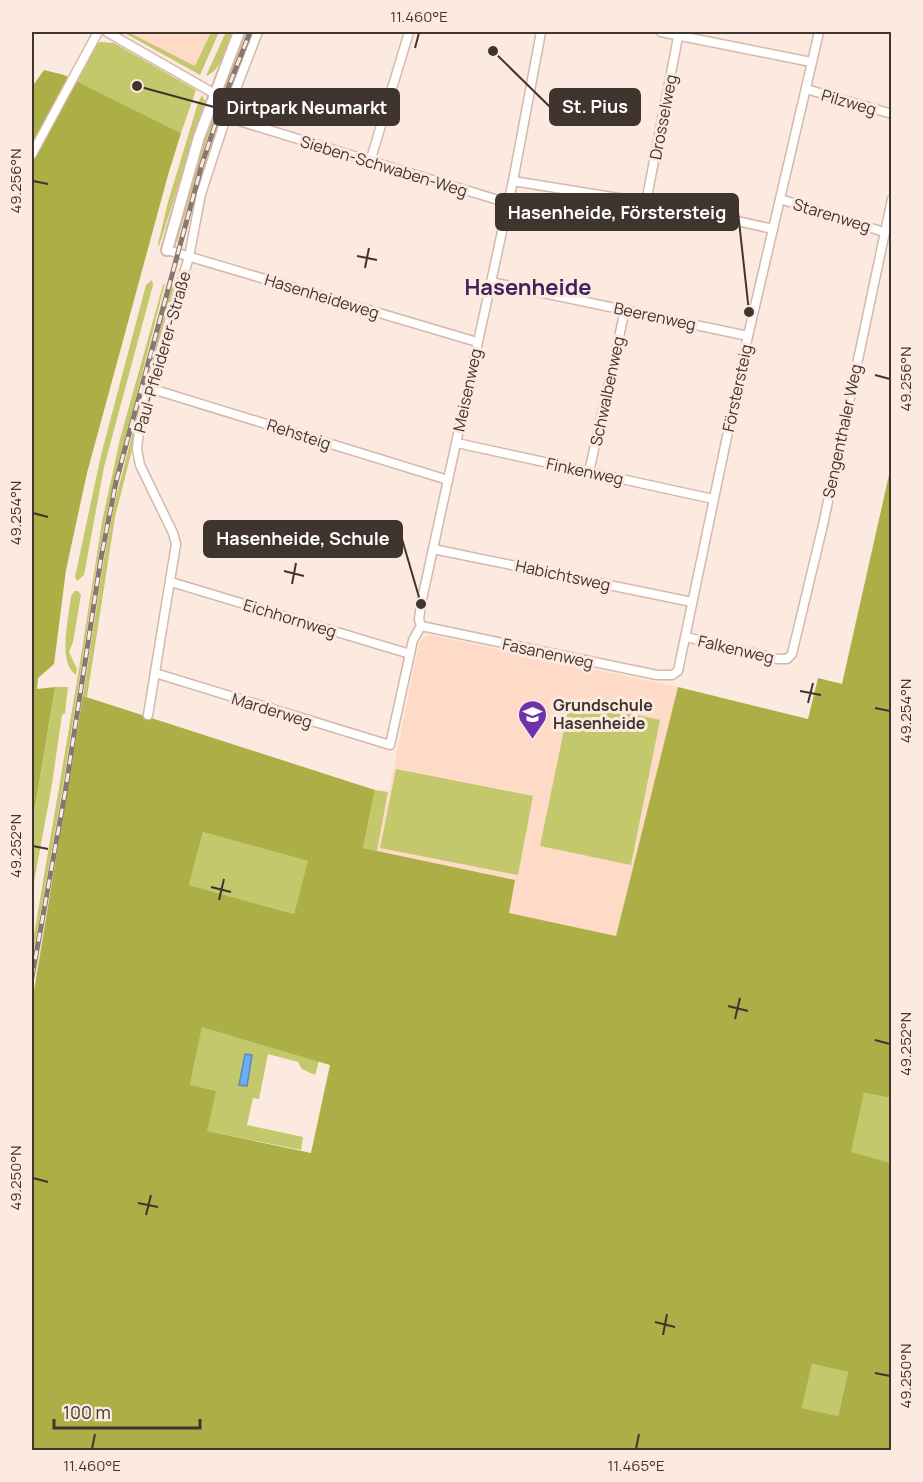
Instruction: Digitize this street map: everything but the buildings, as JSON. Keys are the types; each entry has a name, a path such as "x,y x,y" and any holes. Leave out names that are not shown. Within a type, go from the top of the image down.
{"street":[{"path":"32,154 98,32"},
{"path":"108,32 215,94"},
{"path":"167,250 192,160 239,32"},
{"name":"Paul-Pfleiderer-Straße","path":"148,715 176,551 174,538 137,454 138,430 189,257 201,194 226,117 258,32"},
{"path":"370,162 409,32"},
{"name":"Meisenweg","path":"390,745 414,635 421,626 419,618 513,181 541,32"},
{"path":"661,32 679,33 811,62"},
{"name":"Förstersteig","path":"675,675 679,668 686,637 748,336 819,32"},
{"name":"Drosselweg","path":"646,202 679,33"},
{"name":"Pilzweg","path":"806,89 891,114"},
{"name":"Sieben-Schwaben-Weg","path":"226,117 508,203"},
{"path":"513,181 646,202 773,229"},
{"name":"Starenweg","path":"780,199 884,232"},
{"name":"Sengenthaler Weg","path":"787,659 791,657 794,650 891,199"},
{"name":"Hasenheideweg","path":"167,250 477,342"},
{"name":"Beerenweg","path":"491,282 748,336"},
{"name":"Schwalbenweg","path":"589,472 625,310"},
{"name":"Rehsteig","path":"149,388 448,480"},
{"name":"Finkenweg","path":"457,443 713,499"},
{"name":"Habichtsweg","path":"433,549 692,602"},
{"name":"Eichhornweg","path":"171,582 410,654"},
{"name":"Fasanenweg","path":"421,626 657,675 675,675"},
{"name":"Falkenweg","path":"686,637 771,658 787,659"},
{"name":"Marderweg","path":"155,673 390,745"}],"shaded area":[{"path":"128,32 211,32 195,67"},
{"path":"246,32 253,32 212,144 181,248 177,242 199,164 219,101"},
{"path":"44,70 64,75 181,133 87,473 66,570 54,664 38,678 37,689 55,687 32,826 32,87"},
{"path":"166,284 170,285 124,462 109,531 74,758 32,1003 32,961 62,792 98,558 119,461"},
{"path":"891,466 891,1098 864,1093 851,1152 891,1163 891,1450 32,1450 32,1003 83,696 375,790 363,848 515,880 509,913 616,936 678,687 808,719 818,678 842,684","holes":["203,832 308,861 294,914 189,885","202,1027 330,1065 311,1153 207,1131 216,1091 190,1085","812,1364 848,1372 838,1416 802,1408"]},
{"name":"Grundschule Hasenheide","path":"430,635 678,687 616,936 509,913 514,880 377,851 419,643 423,637"}],"green space":[{"path":"123,32 128,32 195,66 211,32 219,32 200,75"},
{"path":"226,32 232,32 223,57 216,69 206,76"},
{"path":"243,32 246,32 206,142 177,242 177,234 203,141"},
{"path":"100,42 114,43 196,90 181,133 76,81"},
{"path":"202,95 205,101 159,246 168,202"},
{"path":"152,280 153,285 104,467 84,575 77,581 75,577 101,455 146,285"},
{"path":"165,283 109,504 98,558 62,792 32,961 32,947 102,522 120,439"},
{"path":"170,285 174,286 137,416 132,450 115,517 87,697 83,696 114,506"},
{"path":"75,591 81,595 73,642 69,652 77,669 76,675 70,668 66,650 71,596"},
{"path":"55,687 68,687 32,893 32,827"},
{"path":"570,701 660,720 631,865 540,846"},
{"path":"396,769 533,796 518,875 380,848"},
{"path":"375,790 388,792 377,851 363,848"},
{"path":"203,832 309,861 294,914 189,885"},
{"path":"202,1026 319,1061 315,1075 302,1069 298,1062 268,1054 259,1099 253,1098 247,1125 303,1137 301,1150 207,1131 190,1085"},
{"path":"864,1093 891,1098 891,1163 850,1153"},
{"path":"812,1364 848,1372 838,1416 802,1408"}],"water":[{"path":"245,1054 252,1055 247,1086 239,1085"}],"railway":[{"path":"32,977 65,793 101,558 116,482 202,164 250,32"}],"place":[{"name":"St. Pius","path":"493,51"},
{"name":"Dirtpark Neumarkt","path":"137,86"},
{"name":"Hasenheide, Förstersteig","path":"749,312"},
{"name":"Hasenheide, Schule","path":"421,604"},
{"name":"Grundschule Hasenheide","path":"532,740"}],"district":[{"name":"Hasenheide","path":"528,287"}]}
